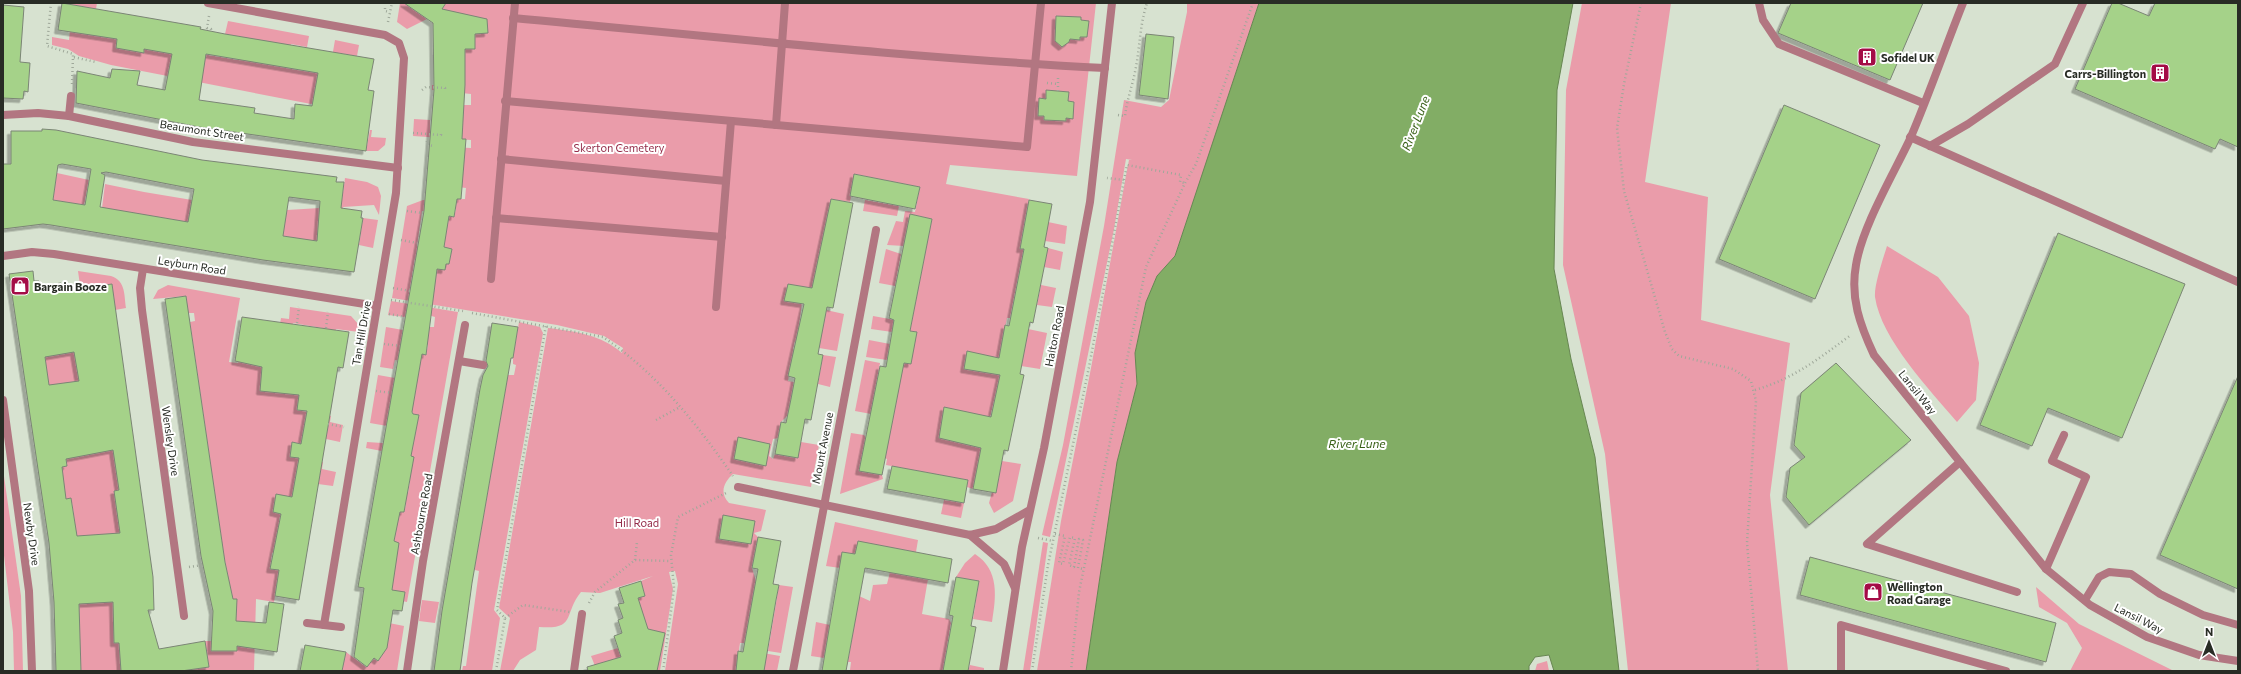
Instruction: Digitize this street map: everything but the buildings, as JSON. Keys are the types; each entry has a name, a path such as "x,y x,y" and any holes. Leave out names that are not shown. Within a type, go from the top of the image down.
{"street":[{"path":"208,3 217,4"},
{"path":"491,279 505,101 515,3"},
{"path":"776,125 785,3"},
{"path":"505,101 1027,147 1041,3"},
{"name":"Halton Road","path":"1003,671 1028,511 1044,448 1081,255 1094,176 1112,3"},
{"path":"1759,3 1763,20 1779,44 1923,103"},
{"name":"Lansil Way","path":"1964,3 1910,137 1865,234 1856,264 1854,293 1861,327 1874,355 2046,568 2085,600 2147,637 2199,655 2238,661"},
{"path":"1930,146 1968,124 2056,64 2083,3"},
{"name":"Tan Hill Drive","path":"217,4 385,35 399,43 404,58 405,72 398,168 377,306 324,625"},
{"path":"513,18 782,43 1036,64 1106,68"},
{"path":"69,116 71,96"},
{"name":"Beaumont Street","path":"3,115 38,113 69,116 193,142 398,168"},
{"path":"716,308 731,121"},
{"path":"1910,137 2238,282"},
{"path":"500,159 726,181"},
{"path":"496,218 722,237"},
{"name":"Mount Avenue","path":"793,671 876,230"},
{"name":"Leyburn Road","path":"3,256 32,252 51,253 377,306"},
{"name":"Wensley Drive","path":"143,268 140,288 142,310 184,616"},
{"name":"Ashbourne Road","path":"407,671 423,561 466,325"},
{"path":"459,361 483,365"},
{"name":"Newby Drive","path":"3,400 29,591 32,671"},
{"path":"2046,568 2086,477 2052,461 2064,435"},
{"path":"1960,462 1867,544 2018,592"},
{"path":"738,487 823,506 970,535 996,529 1028,511"},
{"path":"970,535 1004,564 1015,588"},
{"path":"2085,600 2099,577 2109,572 2131,574 2160,594 2204,615 2238,625"},
{"path":"574,671 582,614"},
{"path":"307,623 341,627"},
{"path":"1841,671 1841,625 2006,671"}],"path":[{"path":"51,3 47,46 68,51 73,54 71,96"},
{"path":"388,22 392,3"},
{"path":"1118,115 1125,116 1127,101 1136,69 1140,23 1147,3"},
{"path":"1071,671 1079,592 1146,267 1184,183 1196,164 1253,3"},
{"path":"1641,3 1624,84 1617,128 1624,191 1665,332 1672,349 1679,356 1733,369 1751,381 1755,390 1756,401 1747,543 1758,671"},
{"path":"385,8 385,11 390,12"},
{"path":"210,16 207,28 211,29 211,32"},
{"path":"73,57 96,62"},
{"path":"1058,79 1058,91"},
{"path":"422,90 426,87 445,88 445,90"},
{"path":"416,134 441,135 441,132"},
{"path":"428,141 427,147 434,146"},
{"path":"1032,671 1054,534 1127,165 1181,175 1180,182 1184,183"},
{"path":"1107,178 1124,180"},
{"path":"406,211 422,213"},
{"path":"402,240 417,243"},
{"path":"394,288 410,291"},
{"path":"391,300 546,325 603,337 621,349 642,368 701,430 734,477 738,487 678,517 671,561 674,588 663,671"},
{"path":"297,323 298,308"},
{"path":"326,328 328,313"},
{"path":"389,314 405,316"},
{"path":"505,618 497,610 546,325"},
{"path":"1755,390 1781,382 1793,375 1816,361 1861,327"},
{"path":"384,344 400,346"},
{"path":"376,391 392,393"},
{"path":"656,420 680,407"},
{"path":"328,424 343,427"},
{"path":"1054,534 1065,536 1059,563 1063,564 1070,537 1075,538 1069,565 1074,567 1079,539 1083,540 1078,568 1084,569"},
{"path":"1038,538 1053,541"},
{"path":"635,560 637,542"},
{"path":"595,592 635,560 671,561"},
{"path":"192,567 203,565"},
{"path":"496,671 505,618 523,605 573,613"}],"green space":[{"path":"63,3 97,3 96,9"},
{"path":"400,3 404,3 427,19 407,29 397,22"},
{"path":"446,3 1096,3 1077,176 950,165 946,184 1029,199 1021,242 1025,243 1010,318 1007,318 998,364 1001,370 973,489 967,487 968,480 886,465 887,459 885,458 902,370 916,332 910,331 932,219 910,214 904,246 887,245 896,221 903,222 905,211 915,212 920,187 855,174 850,202 831,199 811,303 802,302 797,342 795,341 793,349 800,351 792,365 788,381 794,382 788,415 781,422 778,438 773,439 769,456 773,459 775,454 797,458 801,442 819,445 811,487 733,474 727,480 723,492 729,503 766,510 761,531 754,533 758,537 752,568 756,581 745,643 740,643 736,671 665,671 678,584 675,571 669,572 673,589 660,671 627,671 638,598 645,596 641,581 653,576 600,593 581,592 568,619 564,623 559,626 539,627 536,650 520,660 513,671 500,671 510,618 499,608 548,328 578,332 597,338 606,342 622,353 623,348 604,336 557,325 392,298 407,206 423,200 465,199 466,188 458,187 450,147 471,148 471,140 413,136 414,119 430,120 430,131 462,133 464,105 471,105 471,94 432,90 432,85 465,85 465,49 475,48 475,35 437,27 432,23","holes":["449,208 456,209 454,217 449,216 448,223 445,223 442,240 445,241 444,247 452,249 449,264 446,264 444,270 437,269 432,297 409,294 415,258 437,262 440,250 417,246 422,211 448,215"]},
{"path":"1187,3 1259,3 1175,256 1157,276 1146,302 1135,353 1137,384 1117,462 1086,671 1037,671 1061,521 1091,368 1127,170 1129,160 1132,160 1126,159 1114,229 1050,537 1042,535 1063,445 1104,226 1124,100 1161,107 1169,100 1187,12"},
{"path":"1582,3 1671,3 1645,182 1708,197 1701,320 1790,343 1770,495 1788,671 1628,671 1605,454 1563,265 1566,90"},
{"path":"228,21 309,36 307,47 291,44 287,68 329,75 335,40 359,45 357,56 339,53 335,76 324,104 311,104 111,65 79,56 68,49 52,45 52,37 69,40 70,30 117,39 116,44 238,60 242,37 225,34"},
{"path":"370,130 372,130 371,137 386,138 385,145 378,151 366,151"},
{"path":"57,173 89,180 84,205 53,200"},
{"path":"345,178 367,182 378,187 381,196 379,215 374,205 343,207 337,242 321,244 282,236 287,210 320,208 342,200"},
{"path":"105,184 210,203 188,222 102,208"},
{"path":"865,200 899,206 897,216 863,211"},
{"path":"363,218 378,220 373,248 359,245"},
{"path":"1048,222 1067,226 1065,244 1045,241"},
{"path":"1887,246 1938,277 1969,316 1979,363 1976,400 1957,422 1896,347 1879,313 1875,292"},
{"path":"1048,248 1063,252 1060,270 1044,267"},
{"path":"886,249 901,254 895,286 879,283"},
{"path":"78,271 116,278 122,285 124,293 126,308 115,310 112,284 88,287 93,330 103,373 147,671 81,671 74,515 72,503 66,504 62,467 67,466 54,419 41,332 84,314"},
{"path":"168,285 240,298 229,362 238,363 243,337 277,343 281,318 289,319 290,307 351,316 359,325 359,332 336,329 330,366 297,410 331,416 330,422 343,425 340,442 326,439 329,420 306,416 301,444 292,442 290,456 323,462 322,469 336,472 333,486 318,484 321,467 298,463 292,497 276,495 273,512 281,514 279,521 288,523 283,555 272,553 270,569 279,570 274,602 256,599 254,671 181,671 209,667 205,641 212,641 211,637 234,638 210,597 231,592 224,556 190,322 195,321 194,313 188,313 186,296 153,299 158,290","holes":["293,323 328,329 323,356 289,345"]},
{"path":"1041,285 1056,288 1052,307 1037,305"},
{"path":"391,301 458,312 407,602 381,597 395,543 394,541 399,511 404,512 406,504 399,491 408,493 410,481 408,456 366,448 367,442 413,445 419,415 413,414 413,412 390,408 387,426 370,423 378,375 395,378 392,396 414,400 420,364 395,360 393,369 380,367 386,327 403,330 400,350 426,355 428,345 424,344 427,327 434,327 435,317 428,315 428,318 406,314 405,317 388,315"},
{"path":"826,310 844,314 837,351 819,348"},
{"path":"873,316 895,320 892,332 871,329"},
{"path":"519,322 540,327 543,333 494,610 500,618 492,671 462,671 463,666 466,666 479,571 475,570 475,566 508,375 514,375 516,365 513,364 513,358"},
{"path":"1028,329 1047,333 1040,369 1021,366"},
{"path":"869,340 890,344 887,360 866,357"},
{"path":"823,355 836,357 830,387 818,384"},
{"path":"865,360 880,363 871,414 855,411"},
{"path":"851,433 864,435 866,438 859,470 882,475 883,479 840,494"},
{"path":"1002,461 1021,464 1013,501 994,513 989,503 992,492 996,492"},
{"path":"3,469 21,596 23,671 14,671 13,632 3,547"},
{"path":"944,500 964,503 961,518 941,514"},
{"path":"835,522 918,540 916,552 875,545 840,568 826,566"},
{"path":"1043,542 1048,543 1030,671 1023,671"},
{"path":"975,554 989,568 992,576 995,604 992,622 973,619 979,581 956,577 965,563"},
{"path":"890,572 928,579 922,614 949,619 951,623 943,671 850,670 851,662 848,662 859,596 870,601 873,585 887,584"},
{"path":"779,585 793,587 781,653 768,651"},
{"path":"2036,587 2079,624 2174,671 2070,671 2082,648 2067,623 2039,607"},
{"path":"422,600 439,602 435,623 419,621"},
{"path":"384,622 404,626 397,671 342,671 346,652 366,667 373,659 378,661 383,654 381,641 388,642 391,626 383,625"},
{"path":"816,622 830,625 824,658 811,656"},
{"path":"618,648 621,657 595,666 591,656"},
{"path":"763,653 780,656 777,671 758,671"},
{"path":"1547,661 1549,671 1535,671 1537,664"},
{"path":"970,665 984,668 984,671 968,671"}],"water":[{"name":"River Lune","path":"1259,3 1573,3 1557,90 1554,269 1571,359 1595,457 1619,671 1554,671 1549,655 1535,657 1529,666 1529,671 1086,671 1117,462 1137,384 1135,353 1146,302 1157,276 1175,256"}],"place":[{"name":"Sofidel UK","path":"1867,57"},
{"name":"Carrs-Billington","path":"2160,73"},
{"name":"Bargain Booze","path":"20,286"},
{"name":"Wellington Road Garage","path":"1873,592"}],"park label":[{"name":"Skerton Cemetery","path":"619,147"},
{"name":"Hill Road","path":"637,522"}]}
